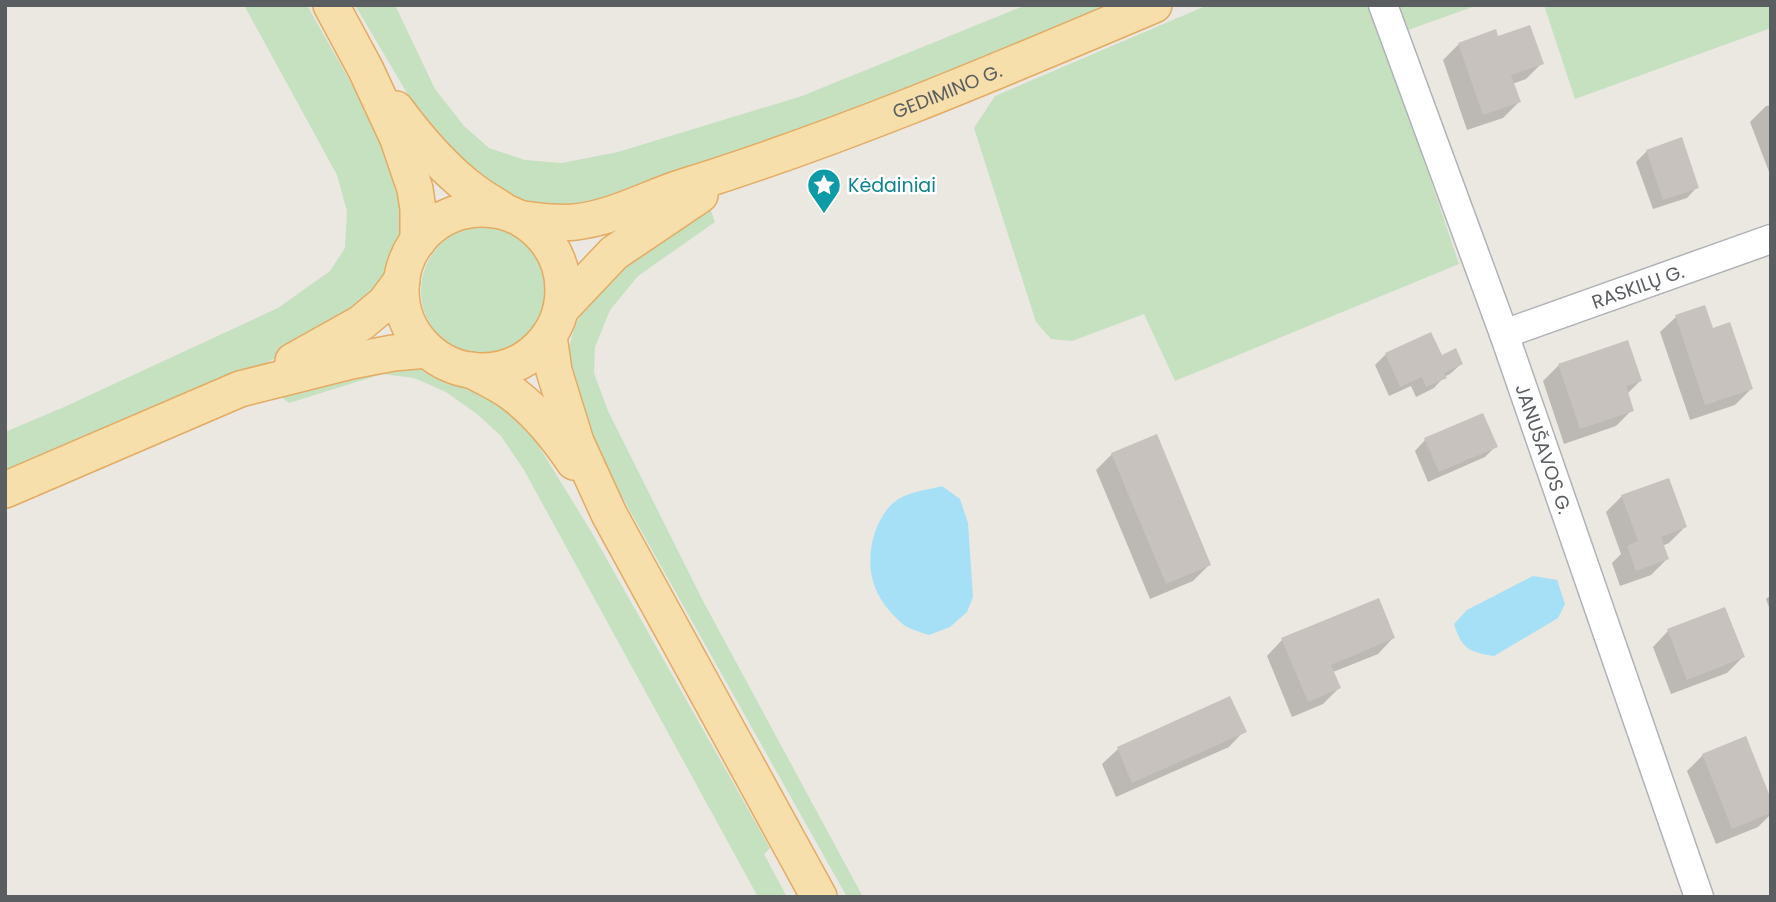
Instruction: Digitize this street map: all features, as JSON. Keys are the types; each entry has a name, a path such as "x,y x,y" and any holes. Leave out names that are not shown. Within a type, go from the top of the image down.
{"main road":[{"path":"331,5 366,70 398,139 415,189 418,241"},
{"name":"GEDIMINO G.","path":"737,170 959,88 1154,5"},
{"path":"366,70 435,157 474,191 537,230 558,260 563,279 563,299 555,322 554,371 576,442 609,514 819,897"},
{"path":"609,514 565,449 543,423 506,390 471,370 448,363 427,350 416,337 408,323 402,302 402,281 407,260 418,241 432,227 448,216 467,210 486,209 557,223 578,222 603,217 737,170"},
{"path":"471,370 489,371 515,364 538,349 555,322 614,253 737,170"},
{"path":"5,490 240,390 361,324 385,303 402,281"},
{"path":"240,390 351,361 427,350"}],"street":[{"name":"JANUŠAVOS G.","path":"1383,5 1504,334 1699,897"},
{"name":"RASKILŲ G.","path":"1504,334 1771,239"}],"green space":[{"path":"244,5 307,5 355,90 403,188 407,234 403,250 386,281 311,340 262,365 5,473 5,432 278,308 330,271 345,248 347,211 337,175"},
{"path":"355,5 395,5 435,89 464,126 489,148 525,160 562,163 618,152 802,96 1026,5 1108,5 958,69 615,203 543,215 490,191 423,120"},
{"path":"1208,5 1478,5 1383,39 1459,264 1175,381 1144,314 1072,341 1051,339 1036,322 974,128 995,96"},
{"path":"1544,5 1771,5 1771,28 1575,99"},
{"path":"710,208 715,222 638,276 610,310 595,347 594,373 608,411 703,601 863,897 847,897 607,470 583,415 567,365 574,328 587,303 607,276"},
{"path":"487,225 512,230 533,245 548,266 553,291 548,316 533,337 512,352 487,357 462,352 441,337 426,316 421,291 426,266 441,245 462,230"},
{"path":"416,364 443,373 481,392 523,426 535,440 592,533 770,848 764,854 787,897 758,897 524,470 501,436 477,414 446,392 414,378 382,374 289,403 275,392"}],"water":[{"path":"942,486 960,499 968,523 973,597 967,612 950,627 929,635 904,625 890,611 875,587 870,561 876,531 891,505 908,495"},
{"path":"1533,576 1557,580 1565,604 1558,618 1494,656 1468,648 1460,639 1454,624 1467,610"}],"building":[{"path":"1530,25 1544,64 1511,75 1521,102 1483,115 1458,43 1496,29 1498,36"},
{"path":"1682,137 1699,188 1663,200 1646,150"},
{"path":"1705,305 1713,328 1730,322 1753,389 1705,405 1675,315"},
{"path":"1431,332 1442,355 1456,348 1463,364 1444,373 1447,378 1426,387 1422,377 1400,387 1385,353"},
{"path":"1628,340 1642,381 1626,386 1634,411 1580,429 1558,364"},
{"path":"1483,413 1498,447 1439,472 1424,438"},
{"path":"1157,434 1211,565 1166,584 1111,453"},
{"path":"1669,478 1687,527 1661,537 1669,559 1636,571 1627,546 1638,541 1621,495"},
{"path":"1379,598 1395,638 1331,665 1341,688 1308,702 1281,638"},
{"path":"1725,607 1745,657 1687,680 1667,629"},
{"path":"1230,696 1247,732 1132,783 1117,747"},
{"path":"1746,736 1771,799 1771,813 1732,829 1702,754"}],"place":[{"name":"Kėdainiai","path":"824,215"}]}
